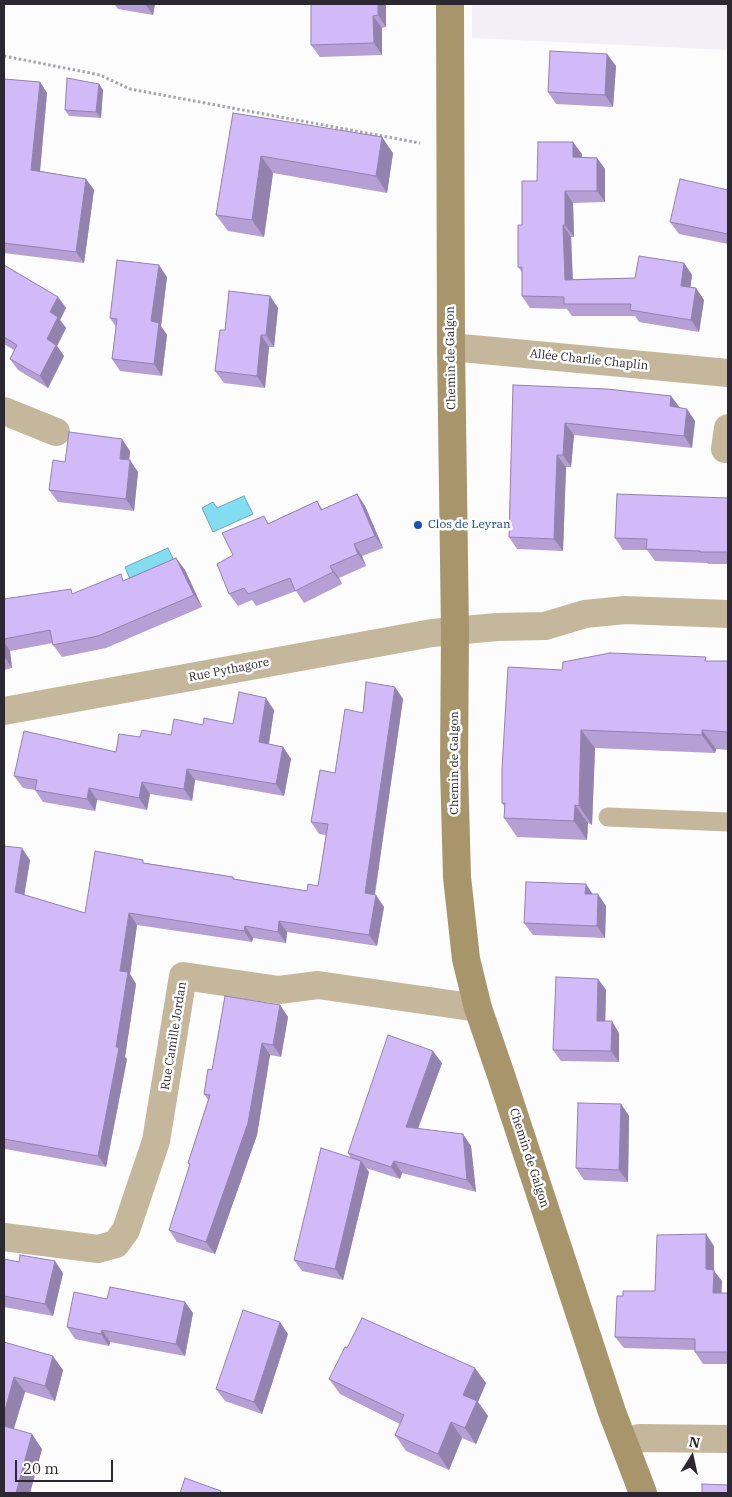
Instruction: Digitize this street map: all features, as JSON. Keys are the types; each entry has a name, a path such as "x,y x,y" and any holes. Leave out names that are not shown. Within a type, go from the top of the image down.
{"main road":[{"name":"Chemin de Galgon","path":"450,4 451,347 455,631 454,767 457,877 466,959 478,1008 612,1412 643,1493"}],"street":[{"name":"Allée Charlie Chaplin","path":"451,347 728,373"},
{"path":"4,411 56,432"},
{"name":"Rue Pythagore","path":"4,711 406,637 497,626 545,626 585,614 625,610 728,614"},
{"name":"Rue Camille Jordan","path":"5,1237 98,1249 116,1244 126,1230 156,1141 183,976 279,990 318,984 478,1008"},
{"path":"625,1443 639,1438 728,1440"}],"lane":[{"path":"608,817 728,822"}],"path":[{"path":"4,56 100,75 130,89 451,149"}],"shaded area":[{"path":"472,4 728,4 728,50 472,38"}],"water":[{"path":"244,496 253,514 213,532 202,508 213,502 217,508"},
{"path":"168,548 176,565 132,584 125,567"}],"building":[{"path":"311,4 378,4 378,15 373,16 374,43 311,45"},
{"path":"550,51 607,54 605,95 548,92"},
{"path":"67,78 99,84 96,112 65,110"},
{"path":"4,79 40,82 31,170 86,179 76,252 4,243"},
{"path":"233,113 382,137 376,176 261,156 252,220 216,215"},
{"path":"538,142 573,142 573,157 597,158 597,191 565,191 565,225 563,225 565,280 635,278 639,256 684,263 681,286 696,288 691,320 630,310 631,304 564,304 564,297 522,296 522,267 518,267 518,225 522,225 522,181 537,181"},
{"path":"680,179 728,190 728,234 670,222"},
{"path":"117,260 159,265 151,321 159,323 154,364 112,359 117,319 110,318"},
{"path":"4,265 58,297 50,312 58,317 47,339 56,345 40,376 10,359 17,345 4,337"},
{"path":"229,291 270,296 266,335 261,335 257,376 215,371 220,330 225,330"},
{"path":"513,385 607,389 671,396 670,406 687,409 684,436 565,423 563,455 557,455 554,539 509,537"},
{"path":"69,432 122,439 120,459 130,460 126,499 49,490 53,460 65,462"},
{"path":"357,494 375,536 354,544 358,554 330,566 333,572 295,591 290,578 248,594 244,588 229,594 217,564 233,555 222,533 264,516 268,524 317,501 321,510"},
{"path":"617,494 728,498 728,552 646,549 647,539 615,538"},
{"path":"176,558 194,595 98,636 53,645 50,630 4,639 4,599 71,589 72,594 121,574 123,581"},
{"path":"610,653 706,657 705,661 728,661 728,732 702,730 702,735 581,730 579,806 575,805 574,821 504,818 505,803 502,803 502,769 508,667 562,670 563,662"},
{"path":"366,682 395,687 365,893 376,895 369,935 279,921 278,932 245,926 244,931 129,913 120,971 128,972 116,1047 119,1048 98,1156 4,1139 4,846 22,848 15,892 85,913 95,851 143,860 143,863 307,891 308,884 318,886 328,824 311,822 320,770 335,773 345,709 363,713"},
{"path":"239,692 266,698 259,742 283,747 276,784 187,769 184,789 142,782 139,798 89,788 87,799 35,790 37,780 14,776 24,731 116,752 119,734 140,737 142,730 171,735 174,719 203,725 204,718 233,724"},
{"path":"526,882 586,884 585,894 598,894 597,926 524,923"},
{"path":"556,977 598,979 597,1021 612,1021 611,1051 553,1050"},
{"path":"225,996 280,1005 273,1045 262,1043 248,1123 206,1242 169,1230 210,1095 204,1094 208,1069 212,1070"},
{"path":"388,1035 433,1051 406,1127 463,1134 467,1180 394,1161 391,1167 348,1153"},
{"path":"578,1103 621,1104 619,1170 576,1168"},
{"path":"321,1148 361,1161 335,1269 294,1260"},
{"path":"706,1234 706,1269 714,1270 713,1293 728,1293 728,1352 695,1352 695,1339 615,1337 617,1296 623,1296 623,1291 655,1291 657,1235"},
{"path":"20,1255 55,1261 45,1304 4,1296 4,1259 19,1262"},
{"path":"110,1287 185,1302 176,1344 102,1330 101,1334 67,1327 74,1292 107,1299"},
{"path":"243,1310 280,1322 254,1402 216,1389"},
{"path":"362,1318 475,1368 463,1395 477,1401 465,1428 451,1422 438,1454 395,1435 404,1415 329,1379"},
{"path":"4,1342 53,1356 45,1386 14,1377 4,1414"},
{"path":"4,1426 32,1434 16,1493 4,1492"},
{"path":"185,1478 221,1491 220,1493 180,1493"},
{"path":"702,1484 728,1485 728,1493 702,1493"}],"place":[{"name":"Clos de Leyran","path":"418,525"}]}
